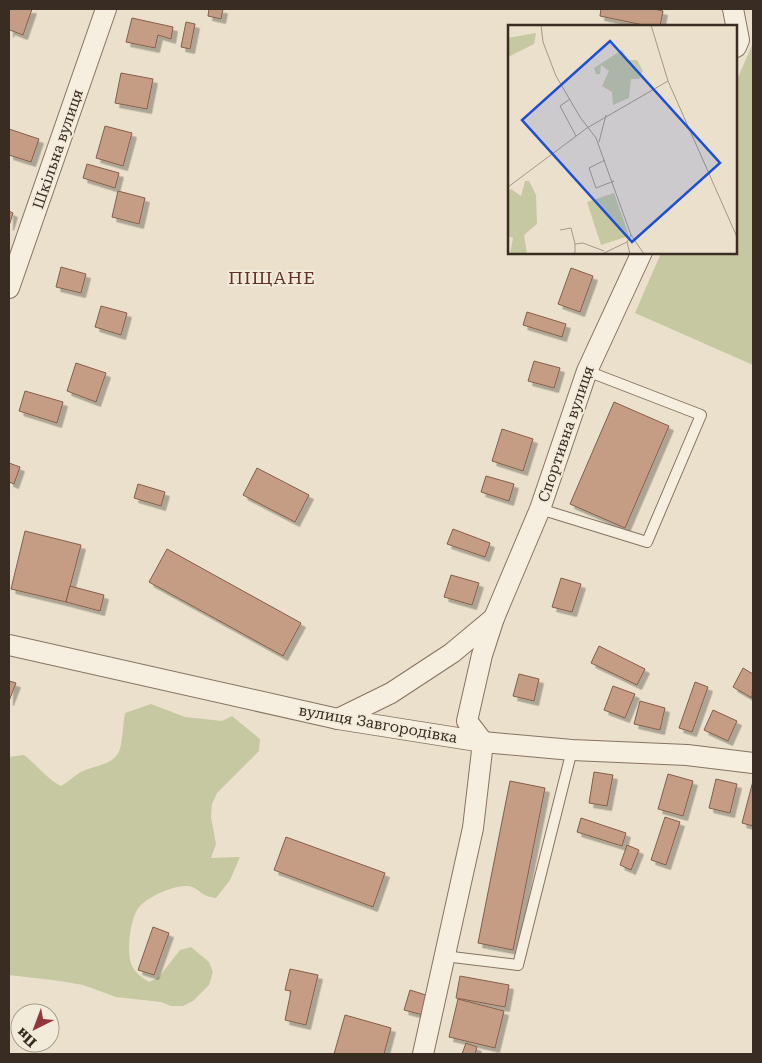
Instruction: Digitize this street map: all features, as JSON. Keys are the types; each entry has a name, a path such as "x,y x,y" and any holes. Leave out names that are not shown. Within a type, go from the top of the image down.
{"street":[{"name":"Шкільна вулиця","path":"9,288 106,9"},
{"path":"733,9 743,41"},
{"name":"Спортивна вулиця","path":"483,742 467,721 482,655 494,618 540,509 587,371 641,254"},
{"path":"338,719 391,693 452,653 494,618"},
{"name":"вулиця Завгородівка","path":"9,645 338,719 483,742 572,750 687,755 753,763"},
{"path":"422,1054 473,828 483,742"}],"lane":[{"path":"540,509 647,542 701,415 587,371"},
{"path":"444,956 518,965 572,750"}],"green space":[{"path":"753,43 753,365 635,313 661,254 737,254 737,80"},
{"path":"151,704 185,717 222,721 232,716 260,739 259,751 217,793 212,804 211,817 216,844 211,858 240,857 230,880 216,898 206,896 193,887 188,886 173,888 159,894 146,901 137,910 131,930 129,953 132,966 138,974 149,982 159,977 180,950 191,947 209,962 213,972 209,985 193,1001 183,1006 171,1006 161,1002 116,997 83,985 9,975 9,757 24,755 51,780 61,786 81,772 113,759 120,749 125,713"}],"building":[{"path":"9,9 32,9 23,35 10,30 9,33"},
{"path":"209,9 223,9 221,19 208,16"},
{"path":"601,9 654,9 663,11 660,25 643,25 600,16"},
{"path":"132,18 173,27 171,39 158,35 155,48 126,42"},
{"path":"186,22 195,24 190,49 181,47"},
{"path":"121,73 153,79 147,109 115,103"},
{"path":"105,126 132,133 123,166 96,158"},
{"path":"9,129 39,139 31,162 9,155"},
{"path":"87,164 119,173 115,188 83,178"},
{"path":"118,191 145,198 139,224 112,217"},
{"path":"9,211 13,213 9,226"},
{"path":"61,267 86,274 81,293 56,287"},
{"path":"571,268 593,276 580,312 558,304"},
{"path":"101,306 127,313 121,335 95,327"},
{"path":"527,312 566,324 562,337 523,325"},
{"path":"534,361 560,368 554,388 528,381"},
{"path":"76,363 106,373 96,402 67,391"},
{"path":"25,391 63,402 57,423 19,411"},
{"path":"614,402 669,426 625,528 570,504"},
{"path":"502,429 533,439 523,471 492,461"},
{"path":"9,463 20,467 14,484 9,482"},
{"path":"257,468 309,495 295,522 243,495"},
{"path":"486,476 514,484 509,501 481,492"},
{"path":"138,484 165,492 161,506 134,498"},
{"path":"453,529 490,543 485,557 447,544"},
{"path":"25,531 81,545 66,602 11,589"},
{"path":"167,549 301,623 283,656 149,582"},
{"path":"451,575 479,583 472,605 444,597"},
{"path":"561,578 581,584 572,612 552,607"},
{"path":"70,586 104,595 100,611 66,602"},
{"path":"599,646 645,669 637,685 591,663"},
{"path":"743,668 753,674 752,698 733,687"},
{"path":"519,674 539,679 534,701 513,696"},
{"path":"9,681 16,683 9,701"},
{"path":"695,682 708,687 692,732 679,728"},
{"path":"613,686 635,694 625,718 604,710"},
{"path":"640,701 665,708 660,730 634,724"},
{"path":"713,710 737,721 728,741 704,730"},
{"path":"594,772 613,775 607,806 589,803"},
{"path":"668,774 693,781 683,816 658,809"},
{"path":"716,779 737,784 730,813 709,808"},
{"path":"510,781 545,788 513,950 478,943"},
{"path":"753,781 753,826 742,823"},
{"path":"665,817 680,822 666,865 651,860"},
{"path":"581,818 626,833 622,846 577,832"},
{"path":"286,837 385,873 373,907 274,870"},
{"path":"627,845 639,850 631,870 620,865"},
{"path":"153,927 169,933 154,975 138,970"},
{"path":"290,969 318,975 306,1025 285,1020 291,991 285,990"},
{"path":"460,976 509,985 505,1007 456,998"},
{"path":"410,990 429,996 423,1015 404,1010"},
{"path":"458,999 504,1011 495,1048 449,1037"},
{"path":"345,1015 391,1028 384,1054 334,1054"},
{"path":"466,1043 477,1047 475,1054 462,1054"}],"district":[{"name":"ПІЩАНЕ","path":"272,278"}]}
